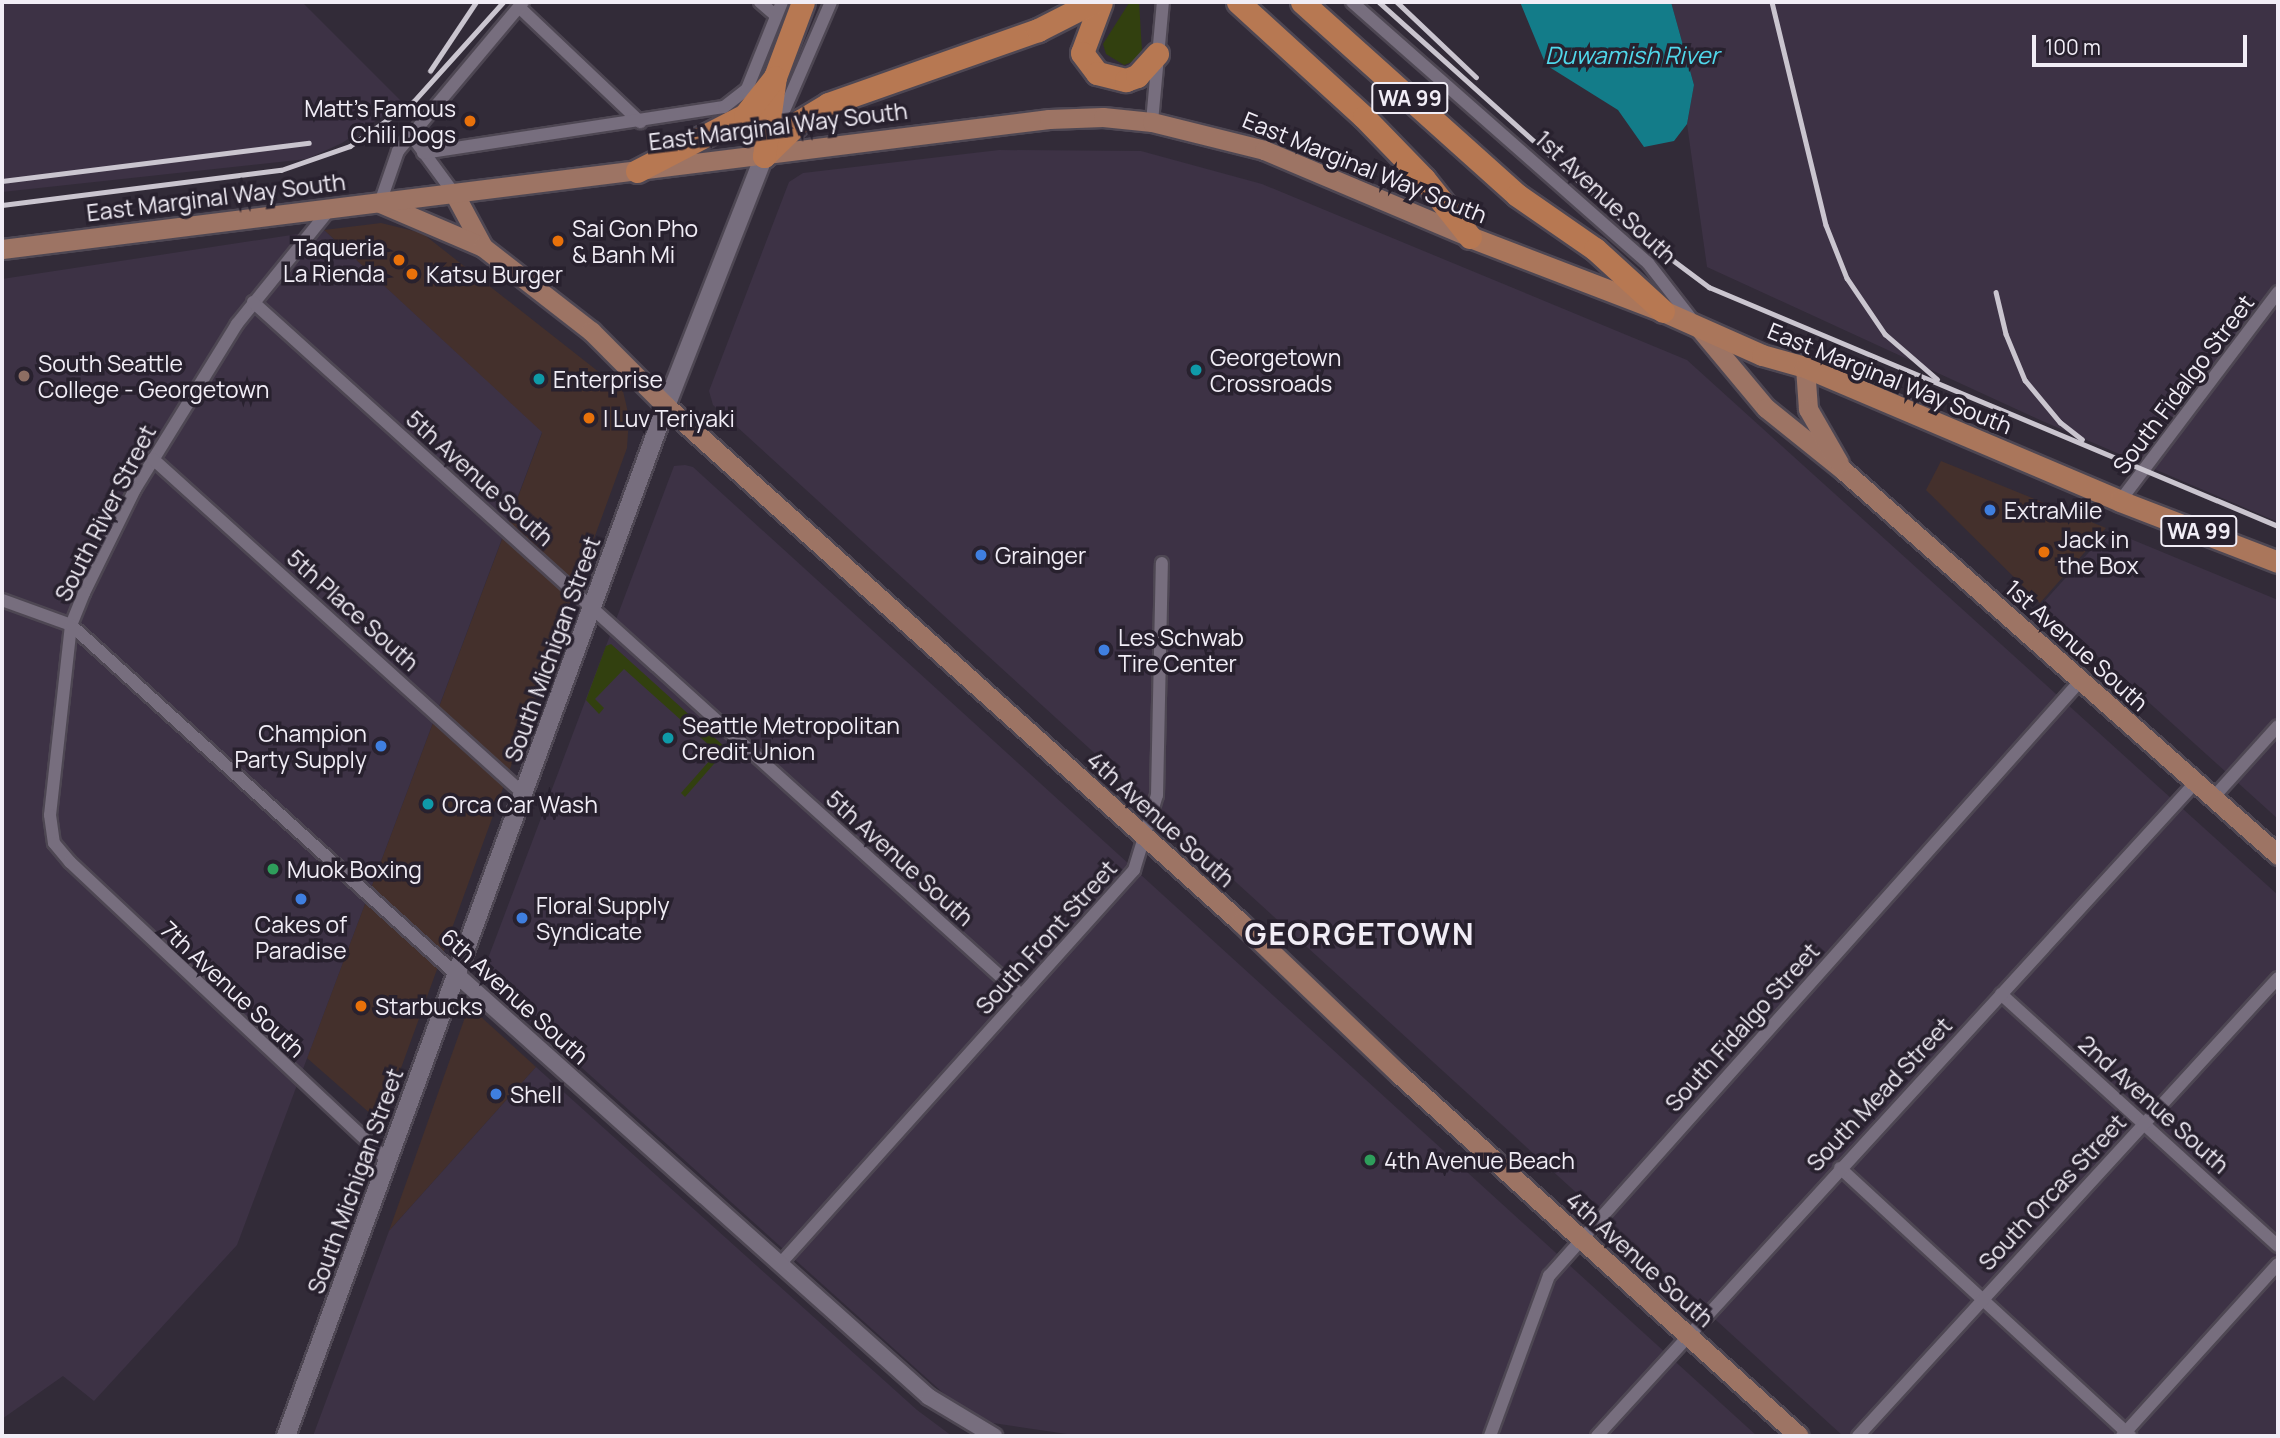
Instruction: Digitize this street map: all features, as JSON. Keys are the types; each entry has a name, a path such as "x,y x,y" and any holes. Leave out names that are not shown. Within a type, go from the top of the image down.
{"highway":[{"path":"764,156 775,77 803,2"},
{"path":"764,156 800,121 828,104 1038,30 1093,2"},
{"path":"1101,2 1082,53 1097,73 1126,80 1137,76 1157,54"},
{"name":"WA 99","path":"1238,2 1364,117 1424,179 1470,237"},
{"name":"WA 99","path":"1302,2 1517,195 1595,249 1663,311"},
{"path":"637,170 745,115 775,77"},
{"name":"East Marginal Way South","path":"1470,237 1805,368 2120,501 2278,562"}],"main road":[{"name":"East Marginal Way South","path":"2,249 455,195 1049,119 1103,117 1152,122 1264,150 1470,237"},
{"name":"South Michigan Street","path":"286,1436 667,406 764,156"},
{"name":"4th Avenue South","path":"455,195 483,247"},
{"name":"4th Avenue South","path":"380,203 483,247 592,331 667,406 1146,839 1799,1436"},
{"name":"1st Avenue South","path":"1699,328 1766,408 1843,470 2278,855"},
{"name":"1st Avenue South","path":"1805,368 1808,410 1843,470"}],"street":[{"path":"760,2 776,16 782,2"},
{"name":"South Michigan Street","path":"764,156 799,85 831,2"},
{"path":"1152,122 1163,2"},
{"name":"1st Avenue South","path":"1352,2 1648,263 1699,328"},
{"path":"380,203 391,163 411,135 522,5 640,122"},
{"name":"East Marginal Way South","path":"423,153 706,112 735,100 756,73 776,16"},
{"name":"4th Avenue South","path":"411,135 455,195"},
{"name":"South River Street","path":"54,843 50,815 71,625 153,459 253,302 330,209"},
{"name":"South Fidalgo Street","path":"2120,501 2278,292"},
{"name":"5th Avenue South","path":"253,302 1021,995"},
{"name":"5th Place South","path":"153,459 524,794"},
{"name":"South Front Street","path":"780,1264 1134,870 1146,839 1158,781 1162,563"},
{"name":"6th Avenue South","path":"2,600 71,625 457,975 947,1412 994,1436"},
{"name":"South Fidalgo Street","path":"1490,1436 1549,1276 1580,1238 2081,680"},
{"path":"2212,799 2278,726"},
{"name":"South Mead Street","path":"1597,1436 2195,783"},
{"name":"7th Avenue South","path":"54,843 114,908 388,1161"},
{"name":"South Orcas Street","path":"1858,1436 2278,978"},
{"name":"2nd Avenue South","path":"2001,994 2278,1246"},
{"path":"1840,1168 2126,1435 2278,1264"}],"shaded area":[{"path":"2,2 302,2 403,103 342,143 307,159 2,192"},
{"path":"1671,2 2278,2 2278,522 2040,420 1707,267 1687,124 1694,85"},
{"path":"999,150 1141,151 1262,184 1687,360 2278,895 2278,1436 1843,1436 713,405 709,391 789,182 803,173"},
{"path":"381,223 422,233 623,391 629,417 627,448 381,1123 307,1058 542,433 324,230"},
{"path":"324,230 542,432 237,1245 94,1401 63,1376 2,1419 2,279"},
{"path":"1941,461 2106,528 2040,603 1926,490"},
{"path":"674,466 693,467 1757,1436 1080,1436 993,1423 952,1401 481,977"},
{"path":"2109,530 2278,600 2278,819 2041,605"},
{"path":"469,1006 536,1067 389,1231"},
{"path":"536,1067 917,1410 952,1436 313,1436 389,1231"}],"green space":[{"path":"1139,2 1142,51 1137,60 1124,65 1106,54 1103,44 1129,3"},
{"path":"611,644 727,749 685,797 681,793 711,759 710,746 624,669 595,699 604,708 599,714 586,700 606,646"}],"water":[{"name":"Duwamish River","path":"1520,2 1671,2 1694,85 1687,124 1674,141 1644,147 1618,110 1546,65"}],"railway":[{"path":"430,71 476,2"},
{"path":"2,205 281,170 350,146 414,101 503,2"},
{"path":"1379,2 1638,234 1709,287 2278,526"},
{"path":"1397,2 1476,77"},
{"path":"1772,2 1826,225 1847,278 1885,334 1937,379"},
{"path":"2,181 309,143"},
{"path":"1996,292 2006,334 2025,380 2060,422 2082,439"}],"place":[{"name":"Matt's Famous Chili Dogs","path":"470,121"},
{"name":"Sai Gon Pho & Banh Mi","path":"558,241"},
{"name":"Taqueria La Rienda","path":"399,260"},
{"name":"Katsu Burger","path":"412,274"},
{"name":"Georgetown Crossroads","path":"1196,370"},
{"name":"South Seattle College - Georgetown","path":"24,376"},
{"name":"Enterprise","path":"539,379"},
{"name":"I Luv Teriyaki","path":"589,418"},
{"name":"ExtraMile","path":"1990,510"},
{"name":"Jack in the Box","path":"2044,552"},
{"name":"Grainger","path":"981,555"},
{"name":"Les Schwab Tire Center","path":"1104,650"},
{"name":"Seattle Metropolitan Credit Union","path":"668,738"},
{"name":"Champion Party Supply","path":"381,746"},
{"name":"Orca Car Wash","path":"428,804"},
{"name":"Muok Boxing","path":"273,869"},
{"name":"Cakes of Paradise","path":"301,899"},
{"name":"Floral Supply Syndicate","path":"522,918"},
{"name":"Starbucks","path":"361,1006"},
{"name":"Shell","path":"496,1094"},
{"name":"4th Avenue Beach","path":"1370,1160"}],"district":[{"name":"GEORGETOWN","path":"1360,934"}]}
